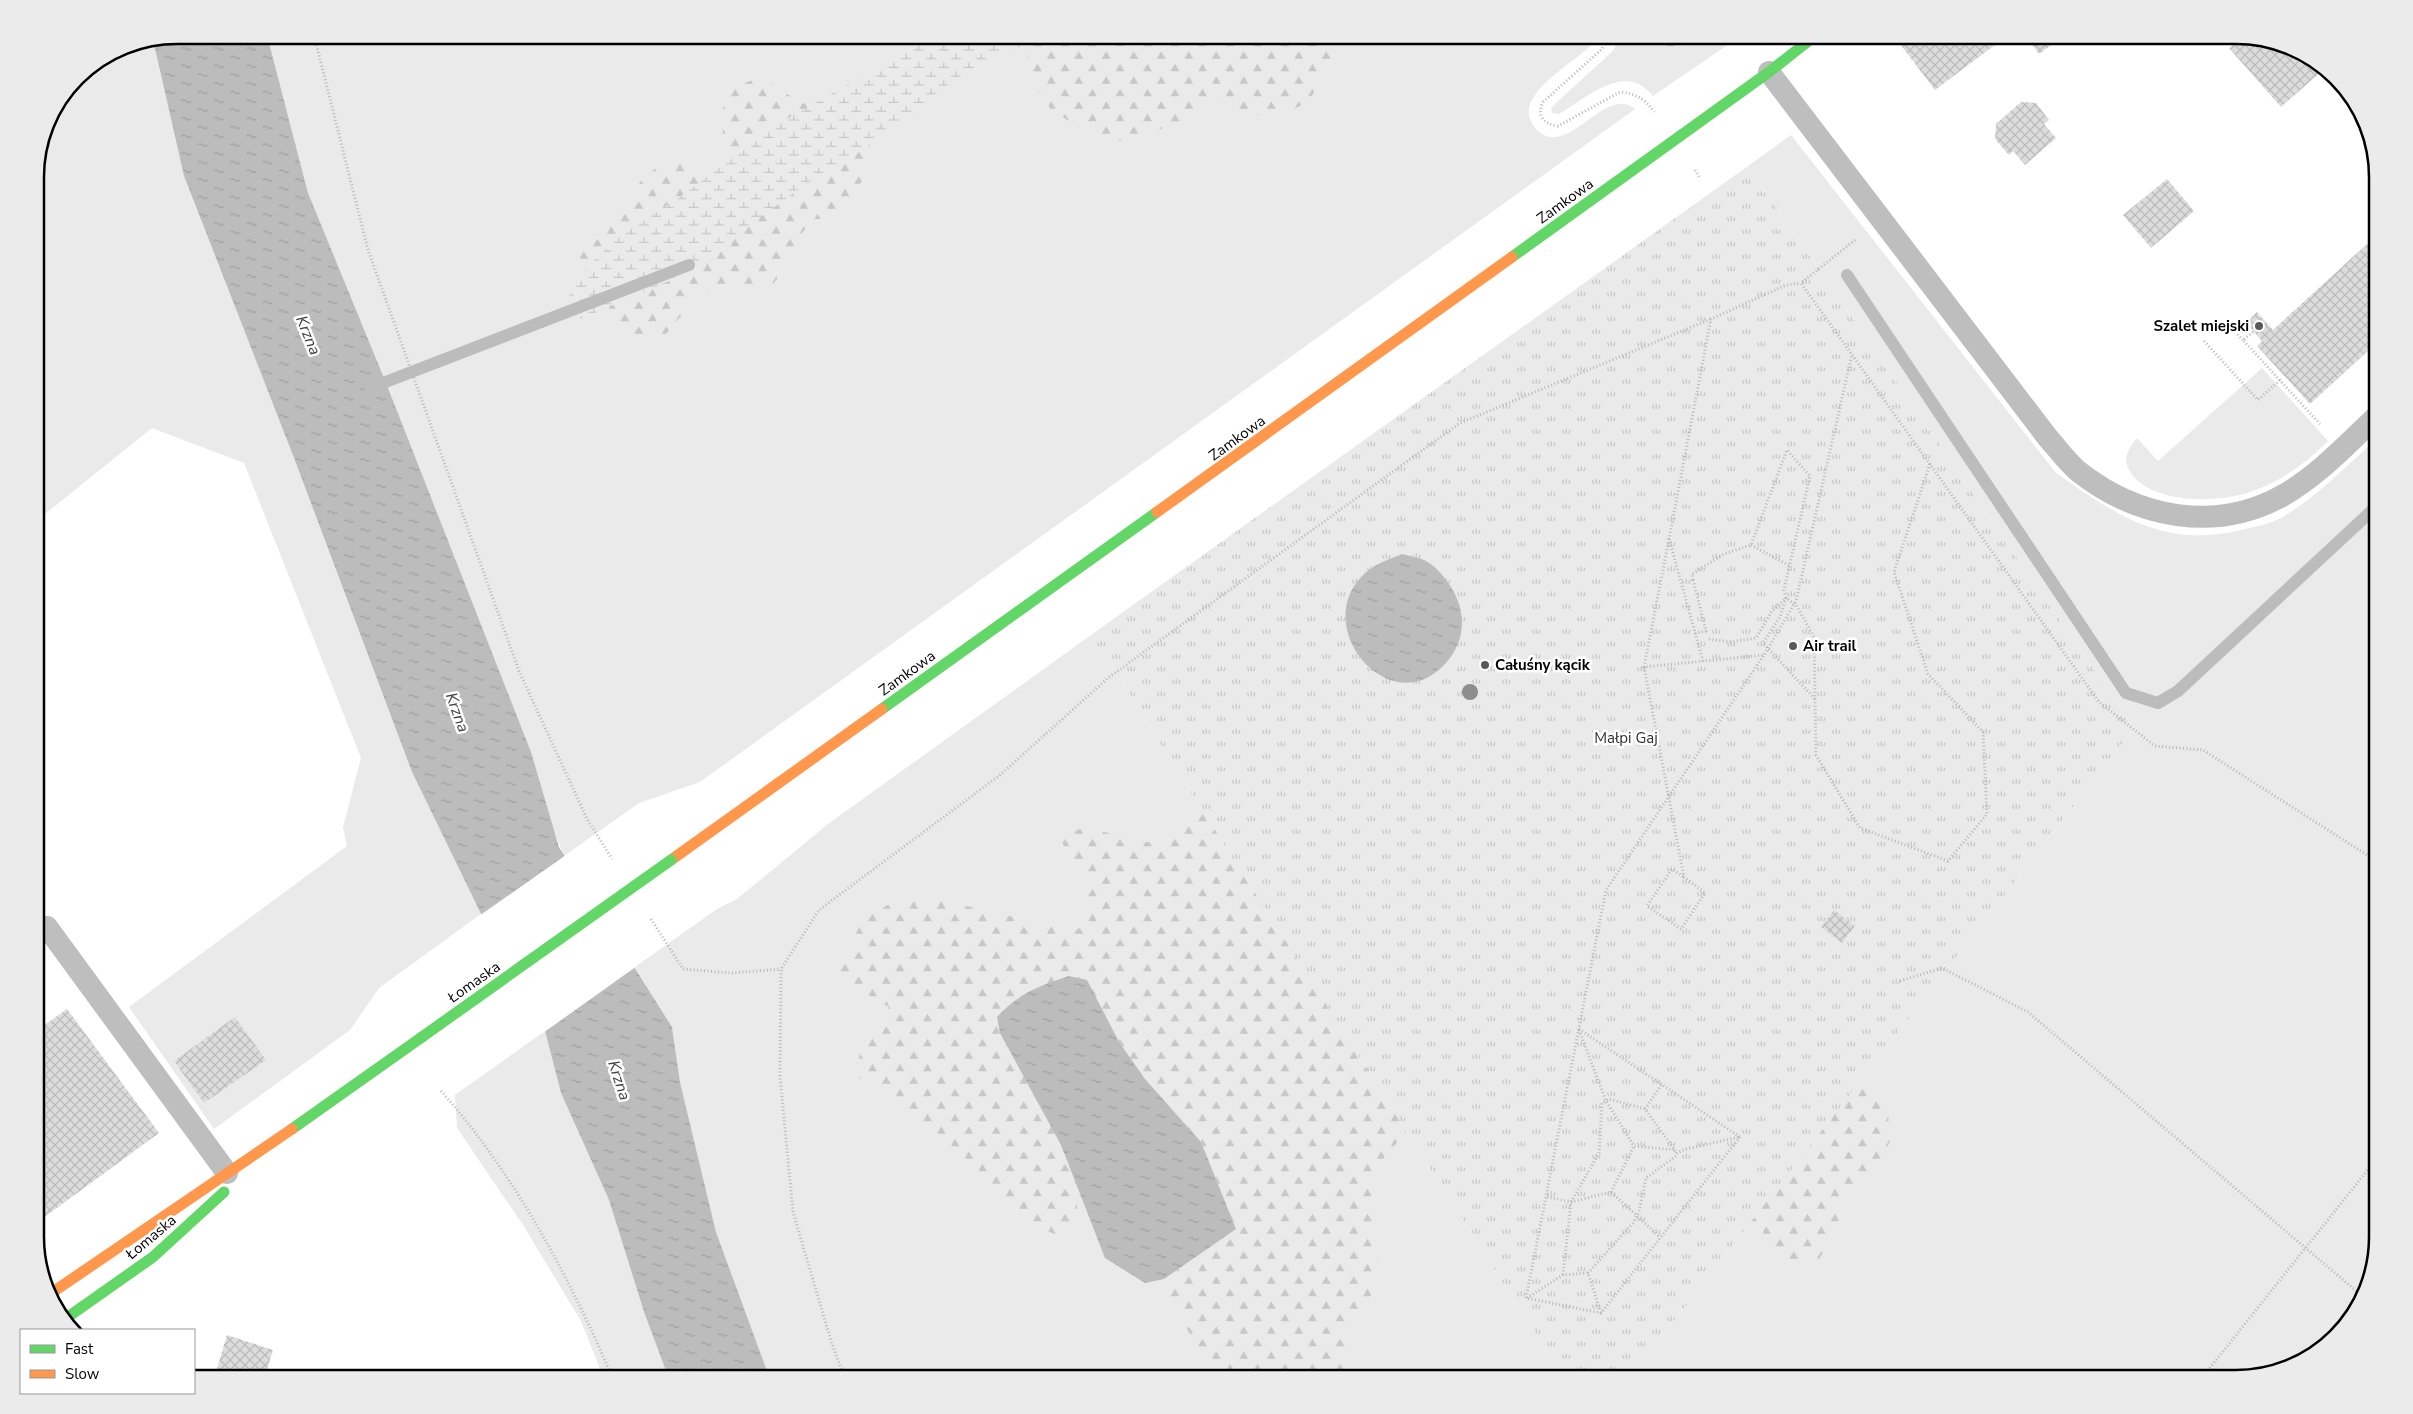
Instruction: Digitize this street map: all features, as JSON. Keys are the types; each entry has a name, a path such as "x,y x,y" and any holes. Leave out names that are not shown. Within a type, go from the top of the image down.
{"main road":[{"name":"Zamkowa","path":"671,860 1261,439 1804,44"},
{"name":"Łomaska","path":"55,1290 294,1128 671,860"},
{"name":"Łomaska","path":"70,1316 153,1257 294,1128"}],"lane":[{"path":"1768,72 2048,438 2079,471 2112,494 2152,510 2194,518 2221,517 2242,512 2282,496 2321,469 2369,423"},
{"path":"44,929 47,927 227,1173"}],"path":[{"path":"316,44 368,250 519,671 587,819 613,861"},
{"path":"1605,44 1602,49 1543,102 1540,114 1542,119 1550,125 1558,126 1620,92 1632,93 1650,106"},
{"path":"843,1370 831,1340 793,1212 780,1076 782,969 819,910 1000,775 1108,678 1460,423 1711,319 1786,285 1801,283 1880,220"},
{"path":"1801,283 2100,702 2155,746 2203,750 2369,856"},
{"path":"1684,877 1672,869 1647,906 1681,929 1705,893 1684,877 1644,667 1711,319"},
{"path":"2226,321 2342,448"},
{"path":"2243,340 2253,332"},
{"path":"2204,341 2258,400 2280,380"},
{"path":"1526,1298 1606,890 1669,794 1764,656 1796,601 1852,354"},
{"path":"1751,545 1787,450 1810,476 1784,590 1786,598 1780,617 1763,643 1815,700"},
{"path":"1786,598 1796,605 1814,637 1816,755 1860,828 1948,861 1987,814 1983,732 1928,674 1894,572 1930,464"},
{"path":"1670,539 1702,661"},
{"path":"1695,633 1706,631 1692,574 1724,554 1751,545 1790,566"},
{"path":"1710,638 1729,642 1756,638 1772,611 1786,598"},
{"path":"1644,667 1764,656"},
{"path":"645,911 683,969 731,973 782,969"},
{"path":"1900,981 1942,968 2028,1012 2357,1292"},
{"path":"1579,1029 1740,1136"},
{"path":"1579,1029 1606,1101 1634,1146"},
{"path":"1645,1109 1662,1084"},
{"path":"441,1091 488,1148 512,1185 581,1309 609,1370"},
{"path":"1563,1275 1571,1202 1599,1153 1602,1103 1609,1100 1645,1109 1676,1151"},
{"path":"1634,1146 1676,1151 1740,1136"},
{"path":"1601,1313 1740,1136"},
{"path":"1547,1197 1571,1202 1611,1192 1634,1146"},
{"path":"1526,1298 1563,1275 1588,1274 1634,1223 1646,1178 1676,1151"},
{"path":"2208,1370 2369,1168"},
{"path":"1611,1192 1636,1217 1660,1236"},
{"path":"1588,1274 1601,1313"},
{"path":"1526,1298 1601,1313"}],"green space":[{"path":"269,44 1593,44 1539,90 1531,103 1529,116 1536,129 1546,136 1557,137 1578,127 1610,106 1624,104 1635,109 700,782 639,803 564,856 308,193"},
{"path":"910,44 1025,44 951,81 926,111 825,171 746,227 704,266 566,325 571,282 621,235 680,197 778,124 852,82"},
{"path":"1029,44 1331,44 1333,63 1307,103 1270,119 1216,102 1184,120 1127,142 1098,138 1052,111 1035,86 1025,51"},
{"path":"1616,44 1668,44 1661,63 1690,44 1729,44 1653,96 1642,86 1631,82 1619,82 1594,92 1559,114 1552,113 1551,108 1613,51"},
{"path":"1668,44 1690,44 1660,64"},
{"path":"154,46 184,176 294,458 412,772 481,914 379,988 350,1030 214,1129 129,1007 347,846 343,827 361,758 244,463 152,428 44,515 44,168 48,142 62,110 71,96 89,77 103,66 126,54"},
{"path":"755,79 769,80 798,102 842,113 870,128 870,162 851,205 833,219 815,219 797,238 786,268 773,284 758,290 732,282 701,292 665,335 636,339 622,333 590,269 580,259 579,243 598,232 610,222 641,181 656,168 683,160 709,175 719,175 732,166 734,154 723,139 722,110 737,86"},
{"path":"1791,135 2056,473 2121,515 2164,531 2188,535 2213,535 2267,524 2294,510 2369,446 2368,1255 2365,1272 2359,1288 2342,1318 2317,1343 2287,1360 2271,1366 2237,1370 1636,1370 2134,728 1748,166"},
{"name":"Małpi Gaj","path":"1748,166 2134,728 1636,1370 1558,1370 1091,635"},
{"path":"2262,368 2328,441 2307,460 2283,477 2257,490 2217,499 2190,499 2162,494 2138,481 2130,472 2126,458 2137,438 2158,461"},
{"path":"1091,635 1558,1370 767,1370 716,1232 680,1082 672,1027 635,967 717,909 737,899 828,824"},
{"path":"1212,767 1418,1118 1378,1165 1371,1188 1371,1217 1376,1236 1379,1268 1368,1305 1345,1336 1346,1370 1210,1370 1176,1310 1164,1279 1236,1229 1201,1142 1145,1079 1119,1042 1061,1145 1079,1190 1073,1242 1022,1220 992,1183 938,1133 904,1112 856,1076 862,1041 889,1007 863,992 839,969 862,921 891,903 922,898 962,905 1071,930 1086,927 1093,910 1084,885 1060,838 1073,831 1092,829 1134,840 1161,842 1173,838 1183,829 1199,799"},
{"path":"545,1031 561,1093 609,1200 644,1312 666,1370 600,1370 581,1321 523,1225 457,1128 455,1095"},
{"path":"1853,1080 1887,1097 1890,1141 1875,1172 1848,1193 1842,1205 1835,1237 1815,1264 1791,1264 1767,1250 1762,1227 1743,1218"}],"water":[{"name":"Krzna","path":"269,44 308,193 386,383 531,752 559,847 672,1027 680,1082 716,1232 767,1370 666,1370 644,1312 609,1200 561,1093 545,1031 481,914 412,772 294,458 184,176 154,46"},
{"path":"1402,554 1430,563 1440,573 1450,585 1457,598 1462,618 1460,639 1450,658 1428,677 1405,683 1383,677 1365,663 1351,643 1346,619 1349,595 1365,573 1378,564"},
{"path":"1069,976 1087,980 1119,1042 1145,1079 1201,1142 1236,1229 1164,1279 1145,1283 1105,1258 1061,1145 1000,1033 997,1017 1014,1002 1038,987"}],"pier":[{"path":"566,855 637,966 543,1033 479,916"}],"building":[{"path":"1900,44 1996,44 1935,90"},
{"path":"2032,44 2053,44 2039,54"},
{"path":"2233,44 2237,44 2271,48 2303,62 2319,73 2281,107 2229,48"},
{"path":"2021,102 2036,103 2049,120 2044,124 2056,138 2025,165 2013,151 2009,155 1995,139 1996,124"},
{"path":"2167,179 2194,211 2151,248 2123,215"},
{"path":"2369,242 2369,350 2310,404 2257,346 2262,341 2246,323 2257,312 2273,330"},
{"path":"1834,910 1855,926 1842,943 1821,927"},
{"path":"67,1009 159,1133 44,1217 44,1026"},
{"path":"235,1017 266,1060 204,1103 174,1061"},
{"path":"227,1335 273,1350 267,1370 217,1370"}],"waterway":[{"path":"370,388 689,265"},
{"path":"1847,275 2126,693 2158,703 2178,691 2369,513"}],"traffic: fast":[{"path":"1512,257 1769,72 1805,44"},
{"path":"882,709 1157,512"},
{"path":"422,1037 671,860"},
{"path":"292,1129 422,1037"},
{"path":"70,1316 153,1257 224,1192"}],"traffic: slow":[{"path":"1157,512 1512,257"},
{"path":"671,860 882,709"},
{"path":"55,1290 292,1129"}],"place":[{"name":"Szalet miejski","path":"2259,326"},
{"name":"Air trail","path":"1793,646"},
{"name":"Całuśny kącik","path":"1485,665"}]}
